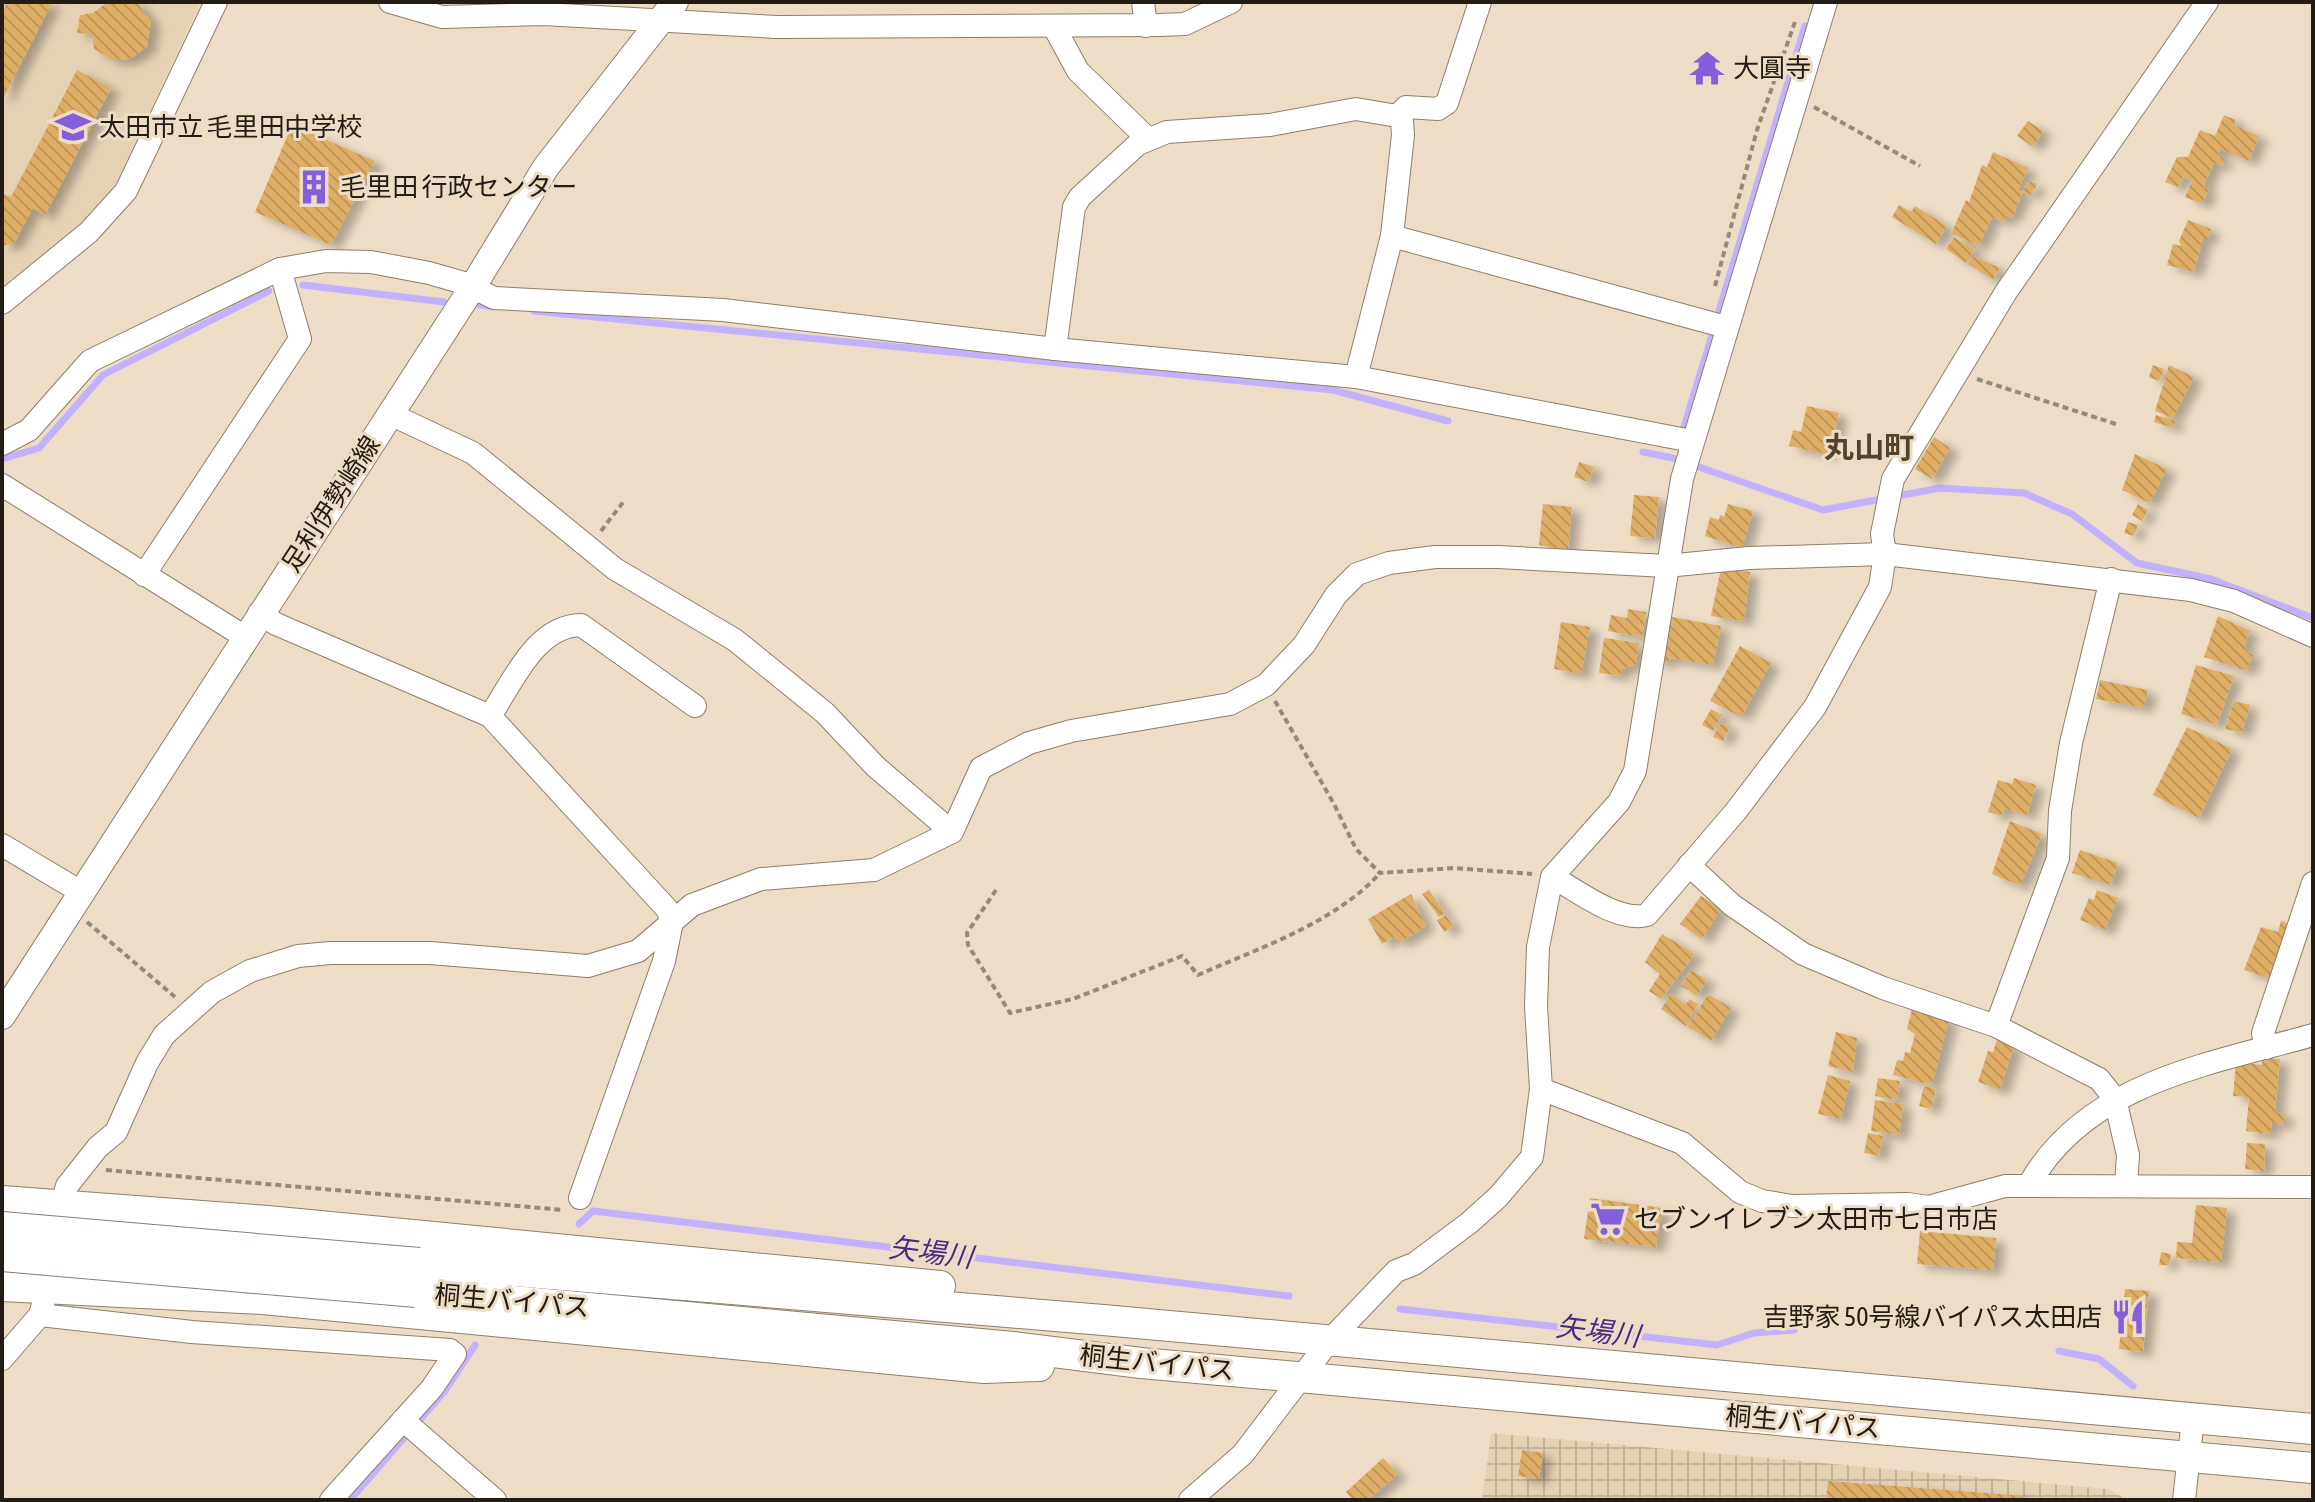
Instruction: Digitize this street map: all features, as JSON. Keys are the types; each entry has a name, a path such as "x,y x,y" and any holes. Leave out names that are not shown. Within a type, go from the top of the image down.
{"highway":[{"path":"2,1201 268,1221 1012,1293 1103,1320"},
{"name":"桐生バイパス","path":"2,1227 1141,1363 2313,1468"},
{"name":"桐生バイパス","path":"2,1256 1103,1320 2313,1429"},
{"path":"2,1286 40,1310 195,1296 263,1299 984,1368 1141,1363"}],"main road":[{"name":"足利伊勢崎線","path":"2,1016 259,613 472,288 546,167 668,11"}],"street":[{"path":"2,303 89,232 126,191 216,2"},
{"path":"390,2 442,17 668,11 777,27 1185,24 1231,2"},
{"path":"1143,2 1146,26"},
{"path":"1397,116 1406,107 1438,109 1447,103 1480,2"},
{"path":"1190,1500 1243,1454 1329,1341 1396,1271 1414,1264 1469,1223 1532,1157 1541,1089 1536,1006 1538,947 1552,877 1619,802 1635,771 1666,566 1716,324 1798,98 1826,2"},
{"path":"1552,877 1636,918 1647,915 1815,707 1880,587 1885,554 1884,521 1893,479 1956,370 2100,153 2207,2"},
{"path":"1054,27 1078,71 1141,128 1148,139"},
{"path":"1055,349 1074,207 1080,197 1148,139 1167,132 1270,125 1356,109 1397,116 1402,121 1403,135 1392,236 1356,377"},
{"path":"1392,236 1716,324"},
{"path":"2,444 29,430 90,361 280,269 326,261 371,262 429,273 494,298 723,310 1055,349 1356,377 1691,446"},
{"path":"144,575 300,339 280,269"},
{"path":"390,414 473,453 615,569 735,640 825,713 876,767 952,832"},
{"path":"2,485 245,637"},
{"path":"2,1359 40,1310 59,1206 67,1186 98,1147 116,1132 147,1063 164,1035 188,1009 250,971 298,956 430,953 588,966 638,951 692,905 714,894 761,879 874,870 952,832 981,768 1029,743 1071,731 1230,704 1266,685 1304,645 1336,595 1357,574 1389,563 1435,557 1498,557 1666,566 1749,558 1885,554 2111,579 2212,595 2313,636"},
{"path":"1996,1026 2058,858 2060,811 2071,743 2111,579"},
{"path":"259,613 276,624 490,716 667,909 672,922 664,961 580,1198"},
{"path":"490,716 541,641 568,625 581,625 695,706"},
{"path":"2,845 76,900"},
{"path":"1689,865 1732,905 1803,954 1883,988 1996,1026 2099,1079 2115,1099 2128,1155 2126,1186"},
{"path":"2266,1048 2263,1033 2313,883"},
{"path":"2029,1185 2053,1148 2115,1099 2193,1068 2313,1035"},
{"path":"1541,1089 1682,1143 1740,1192 1762,1201 1792,1206 1908,1204 1928,1207 2005,1186 2029,1185 2313,1187"},
{"path":"192,1332 195,1296"},
{"path":"40,1310 192,1332 450,1350 455,1354 449,1366 331,1500"},
{"path":"2184,1500 2193,1419"},
{"path":"403,1420 495,1500"}],"path":[{"path":"1716,324 1757,130 1797,16"},
{"path":"1798,98 1920,166"},
{"path":"1956,370 2119,425"},
{"path":"588,548 624,501"},
{"path":"1266,685 1356,849 1380,873"},
{"path":"996,890 967,933 968,945 1010,1013 1073,999 1182,956 1198,975 1301,929 1366,888 1380,873 1454,868 1552,877"},
{"path":"76,900 188,1009"},
{"path":"82,1168 569,1210 580,1198"}],"shaded area":[{"name":"太田市立 毛里田中学校","path":"2,2 201,2 116,183 84,221 2,289"},
{"path":"1491,1433 2107,1489 2128,1500 1482,1500"}],"building":[{"path":"7,2 52,2 2,101 2,12"},
{"path":"108,2 137,2 151,22 147,47 130,59 113,60 94,49 92,34 77,33 80,15 93,13"},
{"path":"77,70 111,88 45,215 33,208 14,243 2,246 2,193 11,197"},
{"path":"2224,115 2236,120 2234,125 2259,136 2249,161 2220,149 2218,156 2226,159 2222,166 2214,163 2203,187 2209,189 2202,204 2185,197 2192,181 2183,176 2178,187 2165,182 2177,157 2188,157 2200,130 2215,136"},
{"path":"2028,121 2043,131 2033,147 2017,136"},
{"name":"毛里田 行政センター","path":"292,125 375,161 331,245 255,212"},
{"path":"1993,152 2028,168 2018,190 2023,192 2012,218 2007,215 2004,222 1992,217 1979,246 1951,234 1966,200 1969,202 1982,165 1987,167"},
{"path":"2028,181 2037,184 2032,195 2023,192"},
{"path":"1899,205 1911,212 1915,206 1947,226 1936,244 1892,217"},
{"path":"2188,220 2211,229 2208,239 2203,239 2194,272 2167,265 2173,244 2181,246 2179,241"},
{"path":"1954,237 1975,250 1966,263 1946,249"},
{"path":"1973,256 2000,268 1993,280 1968,264"},
{"path":"2153,365 2164,369 2159,381 2149,377"},
{"path":"2169,365 2194,377 2173,418 2155,411"},
{"path":"1807,406 1839,413 1830,455 1789,446 1793,430 1801,432"},
{"path":"2156,415 2176,421 2173,428 2154,422"},
{"path":"1934,437 1950,448 1932,479 1915,469"},
{"path":"2135,454 2167,469 2150,503 2122,490"},
{"path":"1579,462 1594,467 1588,482 1574,477"},
{"path":"1634,495 1659,497 1655,538 1630,536"},
{"path":"1543,504 1572,507 1568,550 1539,545"},
{"path":"1728,504 1753,511 1742,548 1705,536 1710,517 1719,520 1720,515 1724,517"},
{"path":"2138,504 2148,510 2142,521 2132,515"},
{"path":"2128,522 2138,525 2134,536 2124,533"},
{"path":"1721,568 1750,572 1744,621 1711,616"},
{"path":"1628,609 1646,612 1642,637 1608,631 1611,615 1627,618"},
{"path":"1666,616 1721,626 1713,665 1671,658 1667,663 1652,660"},
{"path":"2218,616 2250,631 2245,646 2246,652 2253,654 2247,671 2204,657"},
{"path":"1561,622 1590,627 1581,674 1554,669"},
{"path":"1604,638 1639,643 1636,665 1622,669 1621,676 1599,673"},
{"path":"1740,646 1771,663 1741,717 1710,701"},
{"path":"2196,665 2234,676 2217,725 2181,714"},
{"path":"2100,680 2148,690 2144,708 2096,699"},
{"path":"2233,701 2250,705 2242,733 2225,729"},
{"path":"1711,709 1722,715 1713,731 1702,725"},
{"path":"1721,723 1730,727 1723,741 1713,737"},
{"path":"2187,727 2232,749 2199,818 2153,795"},
{"path":"2014,778 2036,785 2027,815 2004,808 2001,816 1988,812 1998,780 2012,784"},
{"path":"2010,821 2042,834 2020,886 1992,874"},
{"path":"2080,850 2118,863 2111,885 2072,873"},
{"path":"1429,890 1445,913 1439,917 1422,894"},
{"path":"2097,890 2118,898 2105,930 2080,920 2089,898 2094,900"},
{"path":"1411,894 1426,926 1399,943 1395,936 1382,944 1368,919"},
{"path":"1701,896 1721,909 1702,939 1680,924"},
{"path":"1446,915 1453,926 1444,932 1437,920"},
{"path":"2281,921 2292,925 2274,980 2244,970 2261,927 2278,932"},
{"path":"1662,934 1695,954 1661,999 1649,991 1660,974 1645,962"},
{"path":"1691,970 1707,980 1697,996 1681,986"},
{"path":"1671,994 1686,1004 1690,999 1698,1004 1686,1026 1661,1009"},
{"path":"1708,994 1731,1008 1711,1041 1688,1027"},
{"path":"1912,1009 1949,1019 1932,1085 1893,1075 1897,1060 1903,1061 1905,1052 1910,1053 1915,1034 1907,1029"},
{"path":"1836,1032 1857,1038 1853,1072 1828,1066"},
{"path":"1997,1040 2014,1046 2000,1090 1978,1082 1988,1051 1993,1052"},
{"path":"2262,1058 2280,1059 2275,1112 2285,1114 2283,1126 2272,1122 2270,1134 2246,1131 2249,1097 2233,1096 2236,1062 2262,1065"},
{"path":"1828,1075 1850,1081 1841,1119 1818,1114"},
{"path":"1878,1078 1900,1081 1897,1100 1875,1096"},
{"path":"1924,1086 1936,1089 1931,1109 1919,1106"},
{"path":"1875,1100 1903,1104 1899,1135 1871,1131"},
{"path":"1868,1133 1883,1136 1879,1156 1864,1153"},
{"path":"2247,1143 2265,1144 2264,1171 2245,1169"},
{"path":"1590,1198 1662,1208 1656,1247 1584,1239"},
{"path":"2196,1205 2227,1208 2221,1262 2176,1258 2177,1242 2192,1243"},
{"path":"1920,1231 1996,1238 1993,1270 1917,1264"},
{"path":"2161,1252 2171,1254 2169,1265 2159,1265"},
{"path":"2125,1289 2149,1291 2143,1352 2119,1349"},
{"path":"1522,1450 1543,1453 1539,1479 1518,1476"},
{"path":"1383,1458 1398,1474 1368,1500 1353,1500 1346,1492"},
{"path":"1828,1481 2024,1496 2024,1500 1826,1500"}],"waterway":[{"path":"1719,311 1805,26"},
{"path":"303,285 444,302"},
{"path":"2,459 39,448 103,375 269,291"},
{"path":"480,305 494,307"},
{"path":"534,311 1333,390 1448,421"},
{"path":"1684,427 1713,332"},
{"path":"1643,452 1673,458 1823,510 1940,488 2024,493 2072,514 2137,563 2211,579 2313,618"},
{"name":"矢場川","path":"579,1224 593,1211 1289,1296"},
{"name":"矢場川","path":"1400,1309 1717,1345 1754,1333 1794,1330"},
{"name":"矢場川","path":"350,1500 444,1392 475,1345"},
{"name":"矢場川","path":"2059,1351 2099,1359 2133,1386"}],"place":[{"name":"大圓寺","path":"1707,68"},
{"name":"太田市立 毛里田中学校","path":"73,127"},
{"name":"毛里田 行政センター","path":"314,187"},
{"name":"セブンイレブン太田市七日市店","path":"1608,1219"},
{"name":"吉野家 50号線バイパス太田店","path":"2128,1317"}],"district":[{"name":"丸山町","path":"1869,447"}]}
